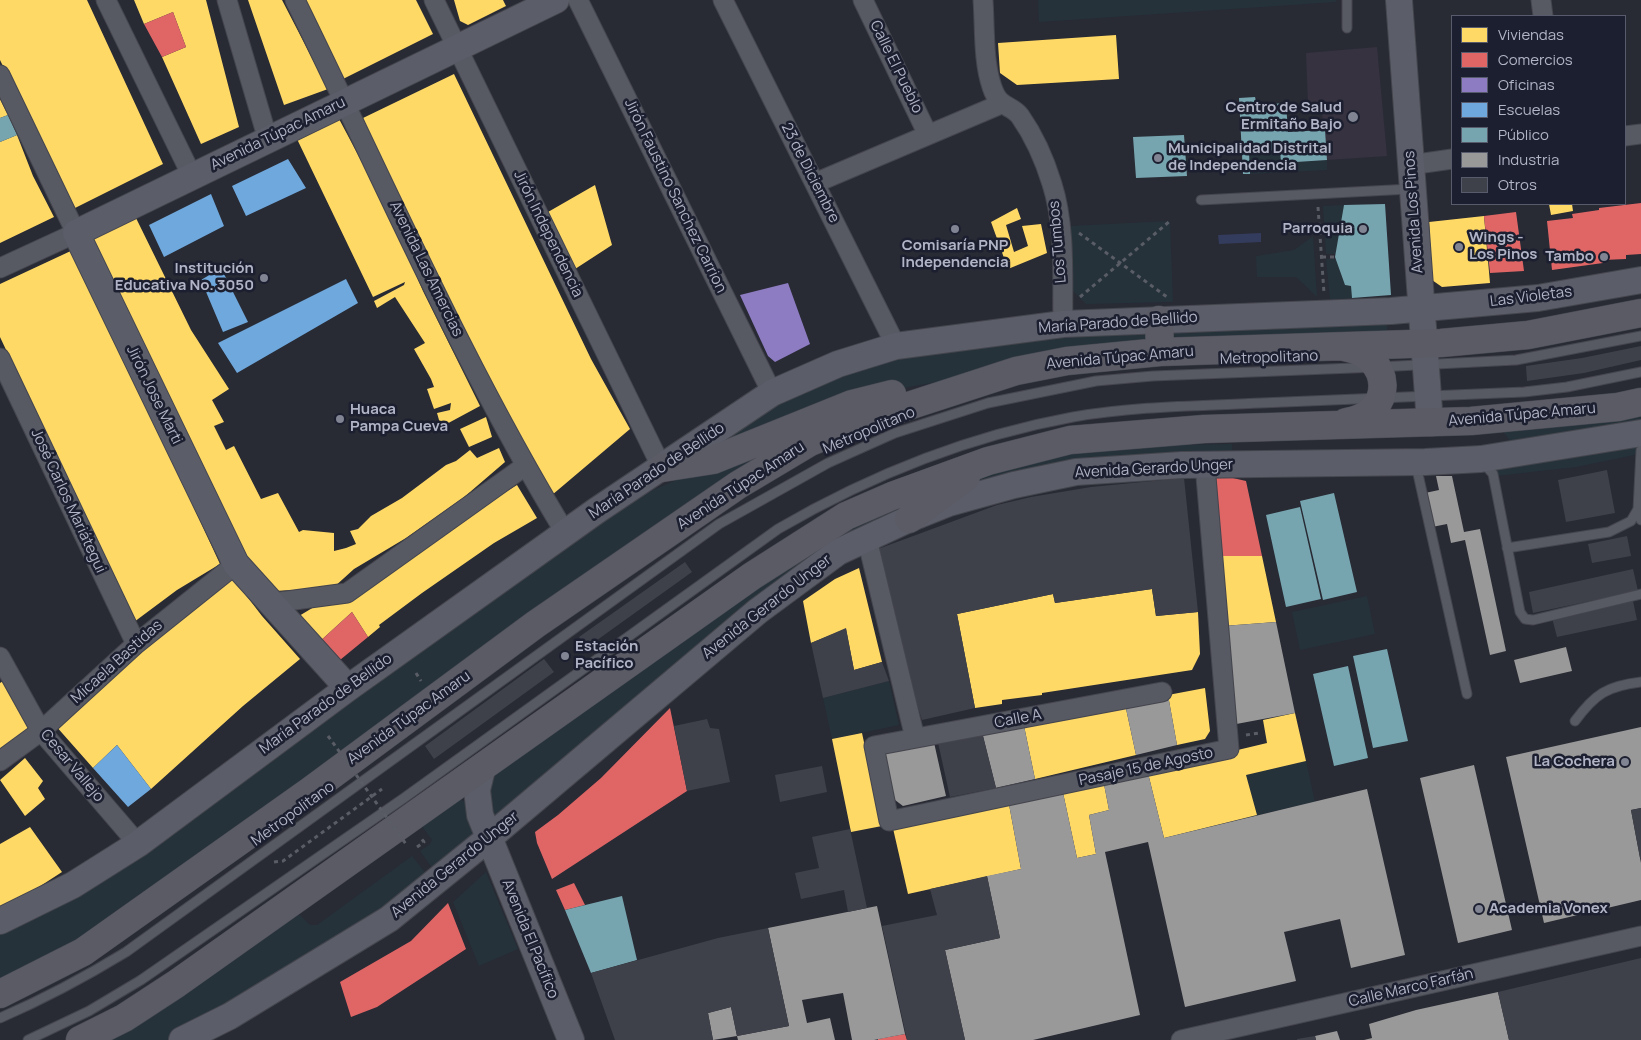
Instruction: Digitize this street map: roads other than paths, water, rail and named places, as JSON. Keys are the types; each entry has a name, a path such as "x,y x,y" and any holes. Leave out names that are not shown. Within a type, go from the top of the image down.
{"main road":[{"path":"1160,352 1161,311"},
{"name":"Avenida Túpac Amaru","path":"0,994 83,952 325,780 536,624 738,485 810,442 846,427 1016,370 1066,361 1160,352 1338,346 1424,354 1641,313"},
{"path":"1330,424 1358,420 1374,408 1380,399 1383,383 1378,368 1363,353 1338,346"},
{"path":"662,468 713,460 852,404 908,390 1016,370"},
{"name":"Avenida Túpac Amaru","path":"80,1040 124,1018 176,984 266,918 482,769 752,576 846,516 929,482 988,461 1070,440 1105,435 1330,424 1430,424 1618,407 1641,402"},
{"path":"909,519 988,461"}],"street":[{"path":"106,0 192,176"},
{"path":"227,0 268,140"},
{"name":"Avenida Las Amercias","path":"295,0 426,270 525,466 566,534"},
{"name":"Jirón Independencia","path":"434,0 662,468"},
{"name":"Avenida Túpac Amaru","path":"0,268 556,0"},
{"name":"Jirón Faustino Sanchez Carrion","path":"578,0 772,393"},
{"name":"23 de Diciembre","path":"723,0 896,346"},
{"name":"Calle El Pueblo","path":"863,0 928,135"},
{"name":"Los Tumbos","path":"984,0 987,64 992,87 1001,104 1018,114 1036,144 1053,185 1060,227 1063,324"},
{"name":"Avenida Los Pinos","path":"1399,0 1420,309 1430,424"},
{"path":"1541,0 1543,15"},
{"name":"Jirón Jose Marti","path":"0,75 236,564 348,688"},
{"path":"815,183 1001,104"},
{"path":"1626,136 1641,134"},
{"path":"1411,177 1451,159"},
{"name":"Las Violetas","path":"1420,309 1538,298 1641,280"},
{"name":"María Parado de Bellido","path":"0,921 73,885 138,844 348,688 566,534 772,393 838,364 896,346 1161,311 1326,313 1420,309"},
{"name":"José Carlos Mariátegui","path":"0,358 136,644"},
{"name":"Avenida Gerardo Unger","path":"182,1040 230,1016 389,919 486,830 758,611 838,552 909,519 959,501 1060,475 1093,471 1205,465 1464,460 1509,455 1641,433"},
{"name":"Pasaje 15 de Agosto","path":"874,746 889,821 1229,750 1205,465"},
{"path":"272,603 347,593 525,466"},
{"path":"867,539 915,738"},
{"name":"Micaela Bastidas","path":"0,761 41,731 136,644 236,564"},
{"name":"Cesar Vallejo","path":"0,657 41,731 138,844"},
{"name":"Calle A","path":"874,746 1162,692"},
{"name":"Avenida El Pacífico","path":"482,769 478,783 477,799 486,830 571,1040"},
{"name":"Avenida El Pacífico","path":"442,797 453,795 464,798 471,804 486,830"},
{"name":"Calle Marco Farfán","path":"1181,1040 1641,936"}],"lane":[{"path":"1347,0 1347,28"},
{"path":"1201,200 1317,194 1411,177"},
{"name":"Metropolitano","path":"0,1018 86,977 126,952 719,524 828,462 921,423 988,403 1067,386 1152,376 1378,368 1424,354 1516,360 1641,336"},
{"path":"28,1040 142,980 420,786 759,542 839,496 909,465 982,439 1071,418 1153,408 1524,392 1641,372"},
{"path":"1641,450 1639,502 1641,520"},
{"path":"1464,460 1487,467 1492,472 1520,612 1528,620 1641,594"},
{"path":"1416,462 1467,694"},
{"path":"1507,548 1609,532 1631,521 1639,502"},
{"path":"1576,721 1590,701 1611,687 1641,682"}],"water":[{"path":"1261,233 1261,242 1219,244 1218,235"}],"place":[{"name":"Centro de Salud Ermitaño Bajo","path":"1353,117"},
{"name":"Municipalidad Distrital de Independencia","path":"1158,158"},
{"name":"Comisaría PNP Independencia","path":"955,229"},
{"name":"Parroquia","path":"1363,229"},
{"name":"Wings - Los Pinos","path":"1459,247"},
{"name":"Tambo","path":"1604,257"},
{"name":"Institución Educativa No. 3050","path":"264,278"},
{"name":"Huaca Pampa Cueva","path":"340,419"},
{"name":"Estación Pacífico","path":"565,656"},
{"name":"La Cochera","path":"1625,762"},
{"name":"Academia Vonex","path":"1479,909"}]}
